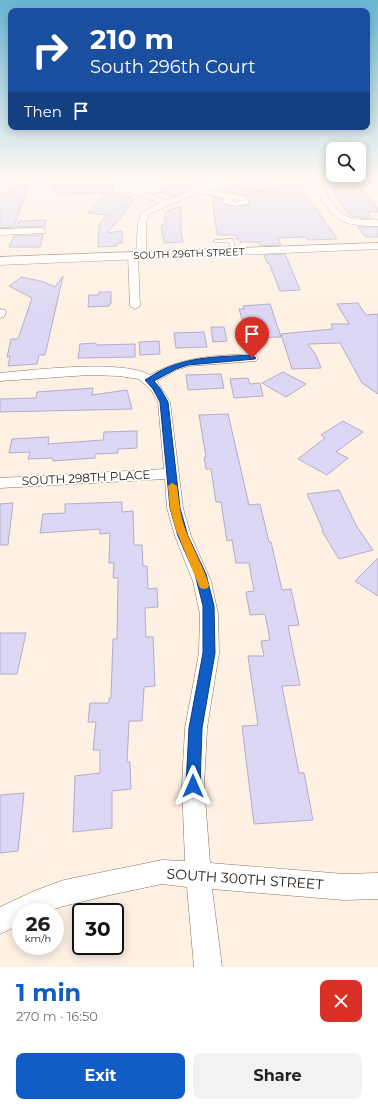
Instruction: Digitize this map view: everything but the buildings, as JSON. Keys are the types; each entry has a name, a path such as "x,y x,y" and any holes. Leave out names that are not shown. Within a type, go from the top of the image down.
{"street":[{"path":"135,306 137,256 142,221"},
{"path":"346,221 378,223"},
{"path":"0,232 42,231"},
{"name":"SOUTH 296TH STREET","path":"0,261 378,246"},
{"path":"149,380 173,367 187,363 208,360 252,358"},
{"path":"0,377 62,372 108,371 133,373 143,376 149,380 156,388 164,402 168,427 171,474 178,519 183,536 200,574 206,593 209,614 209,653 196,728 193,766 198,875 208,967"},
{"name":"SOUTH 298TH PLACE","path":"0,483 171,474"},
{"name":"SOUTH 300TH STREET","path":"0,921 43,900 110,882 162,872 344,887 378,886"}],"lane":[{"path":"215,241 231,240 234,252"}],"slow traffic":[{"path":"172,486 175,508 181,530 198,567 204,585"}],"route":[{"path":"193,786 194,744 209,653 210,637 208,606 198,567 183,536 175,508 168,427 164,402 161,394 149,380 173,367 187,363 208,360 252,358"}]}
